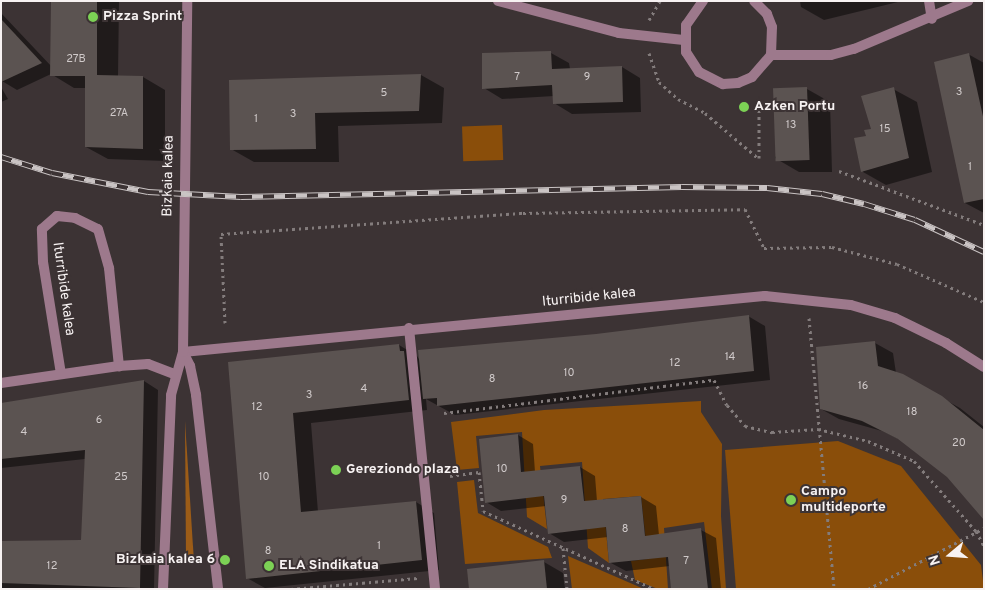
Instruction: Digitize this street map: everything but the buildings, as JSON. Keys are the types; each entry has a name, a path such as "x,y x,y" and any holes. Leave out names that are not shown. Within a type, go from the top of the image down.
{"street":[{"name":"Bizkaia kalea","path":"163,589 170,395 183,352 187,1"},
{"path":"498,1 619,33 684,40"},
{"path":"703,1 689,18 684,40 691,63 699,72 723,84 738,83 752,77 771,54 772,27 767,14 754,1"},
{"path":"929,1 932,19"},
{"path":"771,54 831,54 854,49 932,19 968,1"},
{"name":"Iturribide kalea","path":"61,374 43,262 42,228 57,216 74,218 98,230 109,268 119,366"},
{"name":"Iturribide kalea","path":"183,352 409,328 765,296 851,305 895,318 946,343 984,367"},
{"path":"409,328 435,589"},
{"name":"Bizkaia kalea","path":"183,352 190,366 196,394 218,589"},
{"path":"1,383 119,366 148,364 176,375"}],"path":[{"path":"660,1 650,15 646,36 649,59 659,82 678,99 704,113 759,158 759,98"},
{"path":"839,171 984,226"},
{"path":"224,323 221,234 524,213 745,209 764,248 832,247 897,264 984,302"},
{"path":"808,315 834,589"},
{"path":"444,413 714,380 727,405 745,426 772,432 818,429 868,441 914,461 976,531 984,546"},
{"path":"450,476 479,472 483,511 654,589"},
{"path":"868,589 984,528"},
{"path":"563,547 567,589"},
{"path":"291,589 424,578"}],"shaded area":[{"path":"502,125 503,160 463,161 462,126"},
{"path":"701,401 701,412 722,444 721,516 726,589 712,589 704,522 664,528 668,589 658,589 635,580 631,561 648,559 641,496 603,499 609,563 588,548 582,462 540,466 547,529 527,517 522,432 476,436 479,468 457,470 451,422 544,410"},
{"path":"185,421 194,562 186,561"},
{"path":"838,441 901,466 981,565 984,589 736,589 725,450"},
{"path":"474,480 478,513 548,547 552,558 465,564 457,482"},
{"path":"568,556 644,589 572,589"}],"railway":[{"path":"1,157 52,173 148,192 241,197 682,187 767,188 822,194 864,204 915,220 984,252"}],"place":[{"name":"Pizza Sprint","path":"93,17"},
{"name":"Azken Portu","path":"744,107"},
{"name":"Gereziondo plaza","path":"336,470"},
{"name":"Campo multideporte","path":"791,500"},
{"name":"Bizkaia kalea 6","path":"225,560"},
{"name":"ELA Sindikatua","path":"269,566"}]}
